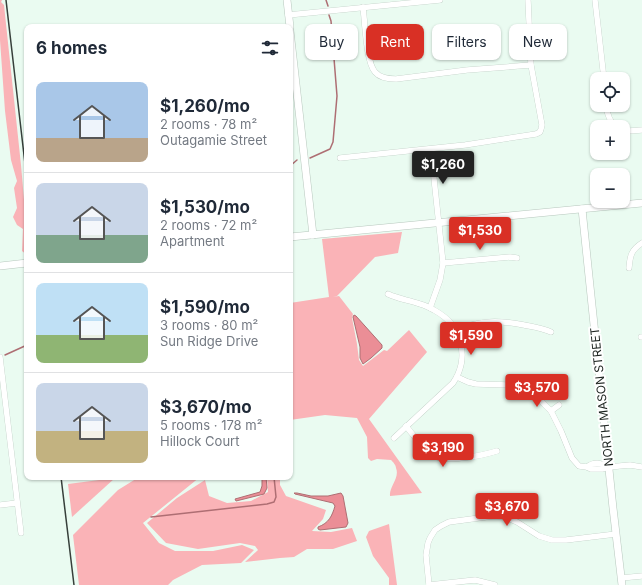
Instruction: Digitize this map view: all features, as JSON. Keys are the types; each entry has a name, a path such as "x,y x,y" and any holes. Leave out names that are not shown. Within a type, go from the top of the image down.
{"street":[{"path":"286,0 290,24"},
{"path":"288,15 440,0"},
{"path":"340,158 465,146 536,134 541,131 542,125 531,65 528,0"},
{"path":"595,0 603,72"},
{"path":"363,7 370,65 378,75 386,78 396,79 461,71 531,65"},
{"path":"293,74 312,234"},
{"path":"630,130 642,130"},
{"path":"430,308 440,280 443,263 431,150"},
{"path":"293,237 642,203"},
{"name":"NORTH MASON STREET","path":"582,209 622,582"},
{"path":"629,268 631,254 642,243"},
{"path":"443,263 510,257 517,258"},
{"path":"0,266 24,263"},
{"path":"388,294 397,298 423,304 443,315 451,322 456,330 462,350 461,369 448,389 394,438"},
{"path":"456,330 477,323 495,321 543,328 551,332"},
{"path":"0,357 2,400 21,533"},
{"path":"457,377 476,384 502,384 518,388 538,398 551,411 572,458 579,466 587,467 590,464 601,463 609,467 630,465 642,467"},
{"path":"551,411 559,405"},
{"path":"406,426 430,452 438,458 448,459 483,455 497,451"},
{"path":"0,505 17,503"},
{"path":"495,585 475,580 429,585 426,555 428,542 436,530 445,523 452,521 494,516 505,517 517,522 534,534 552,540 566,540 616,534"},
{"path":"622,582 642,576"}],"shaded area":[{"path":"0,0 2,0 1,2 4,5 21,165 24,200 24,253 22,251 23,229 17,225 13,217 17,208 14,188 17,181 11,160 5,111 0,40"},
{"path":"402,232 398,253 375,257 337,296 333,297 339,296 353,314 352,318 359,360 363,366 384,350 387,351 409,330 427,352 369,419 422,493 390,496 391,489 397,475 396,466 391,460 377,459 371,461 368,458 367,437 357,418 325,415 293,420 293,303 329,297 322,239"},
{"path":"354,315 382,345 382,348 363,364 360,358 360,347 353,317"},
{"path":"99,480 113,480 72,517 68,484"},
{"path":"134,480 196,480 143,523 159,543 175,551 213,551 242,545 254,550 241,563 202,565 173,580 168,585 79,585 73,535 118,490"},
{"path":"205,480 209,496 227,503 251,501 268,492 267,480 280,480 280,485 286,496 326,510 323,519 312,531 331,532 352,528 357,541 333,549 307,549 294,557 245,562 258,550 255,546 240,543 198,549 166,543 147,523 177,498"},
{"path":"262,480 266,480 267,488 264,494 236,501 235,499 260,492"},
{"path":"294,493 311,496 328,496 341,493 343,496 348,523 346,527 318,529 318,527 325,523 331,516 335,506 333,503"},
{"path":"389,524 397,585 389,585 389,578 373,556 366,537 369,531"}],"waterway":[{"path":"326,0 328,6"},
{"path":"310,158 330,149 333,142 337,96 331,21 329,15"},
{"path":"293,163 297,160"},
{"path":"5,355 24,346"},
{"path":"151,517 274,502 276,497 274,480"}],"railway":[{"path":"6,0 24,155"},
{"path":"61,480 74,585"}]}
